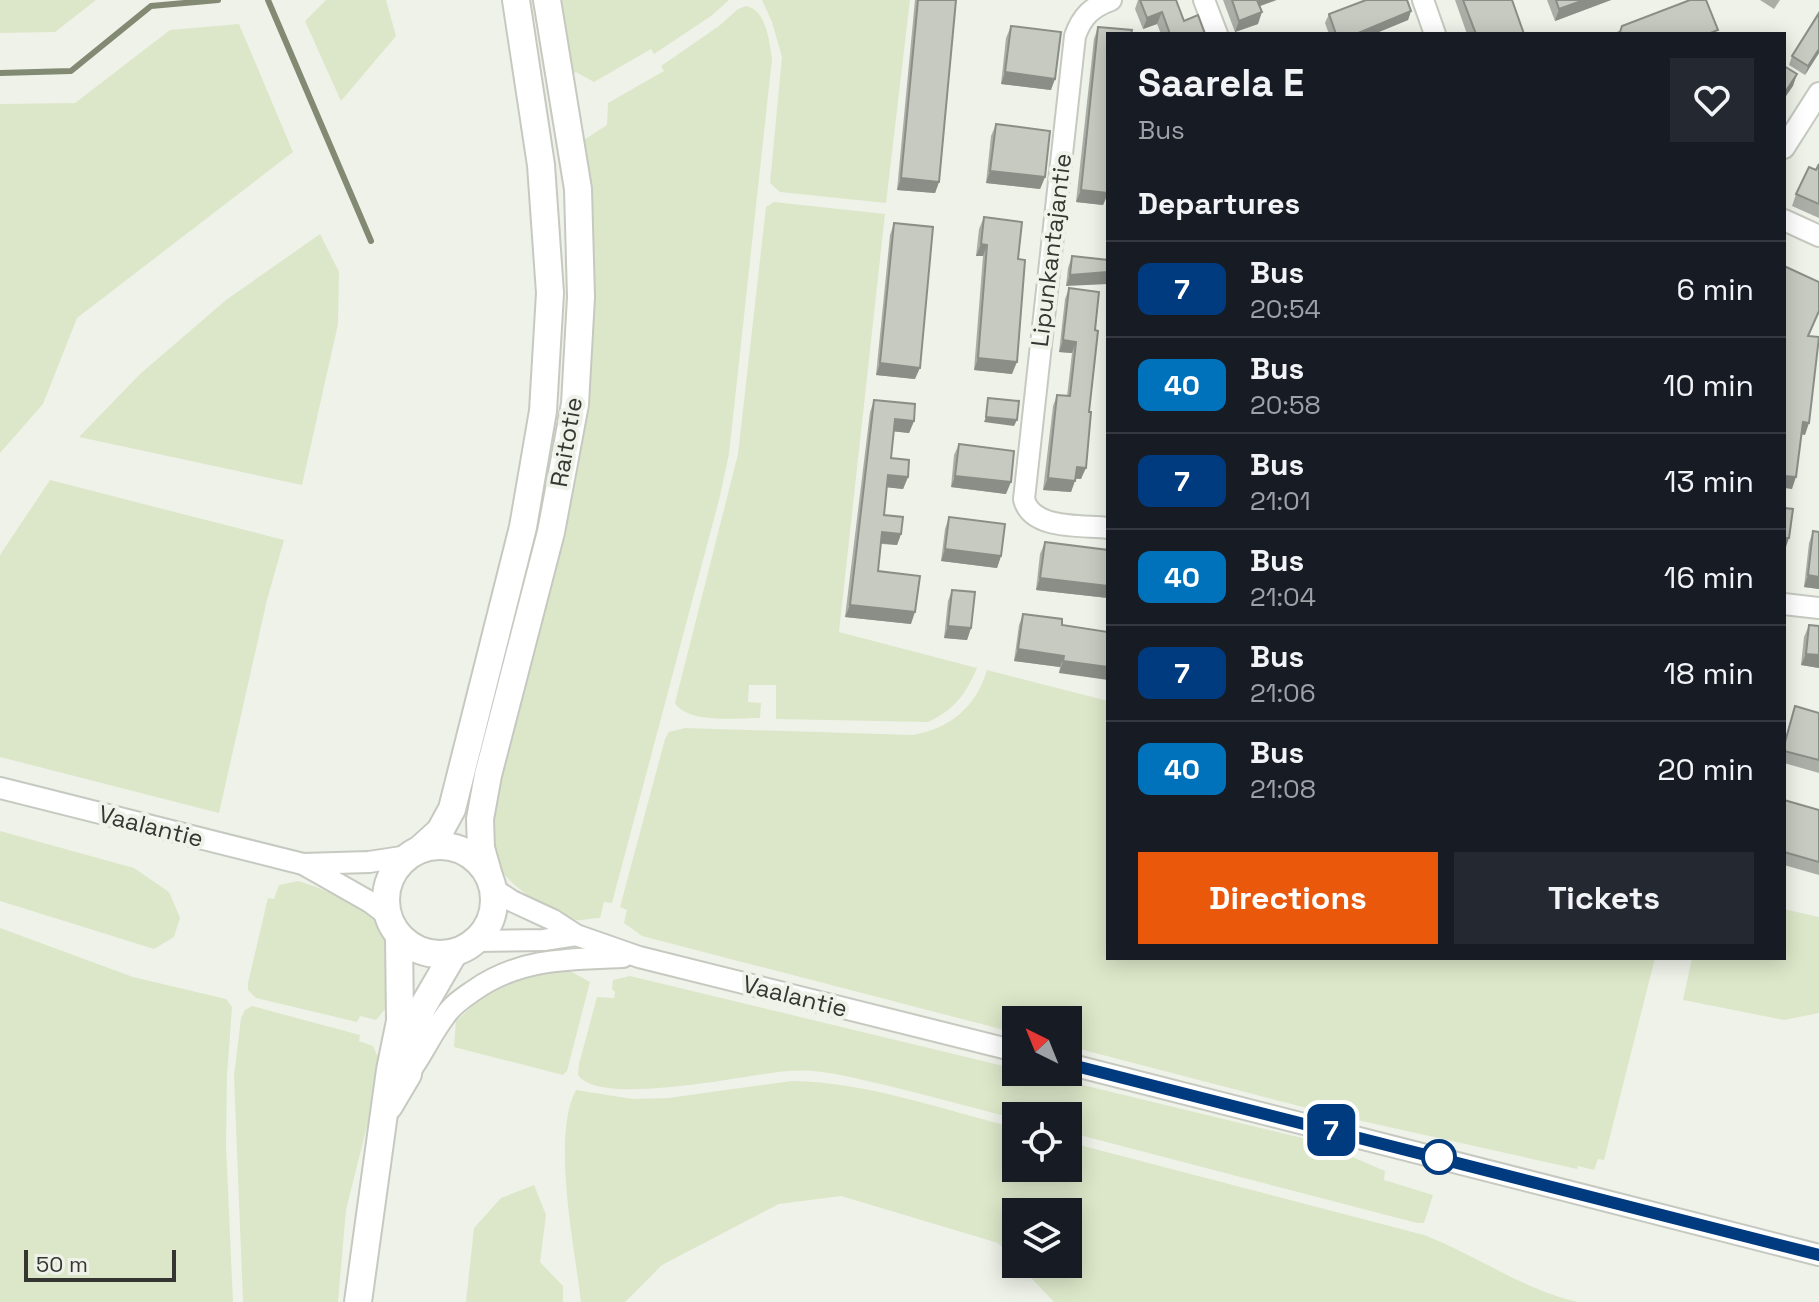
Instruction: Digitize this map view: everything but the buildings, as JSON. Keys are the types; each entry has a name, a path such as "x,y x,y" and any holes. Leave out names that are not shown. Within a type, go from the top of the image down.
{"main road":[{"name":"Raitotie","path":"414,853 440,831 455,800 523,527 543,411 549,279 541,165 516,0"},
{"name":"Raitotie","path":"491,883 481,848 480,819 488,775 551,532 575,404 581,297 578,189 547,0"},
{"path":"358,1302 384,1115 423,1009 466,947 492,917 495,904 491,883 471,855 458,849 432,846 414,853 391,876 387,889 393,926 423,1009"},
{"path":"393,926 419,951 442,955 466,947"}],"street":[{"name":"Lipunkantajantie","path":"1106,528 1043,521 1026,507 1024,499 1075,36 1088,13 1111,0"},
{"path":"1204,0 1216,32"},
{"path":"1423,0 1434,32"},
{"path":"1786,145 1819,93"},
{"path":"1786,221 1819,236"},
{"path":"1786,604 1819,608"},
{"name":"Vaalantie","path":"0,788 303,864 370,902 393,926"},
{"name":"Vaalantie","path":"303,864 369,862 414,853"},
{"name":"Vaalantie","path":"491,883 512,901 553,920 576,935 639,957 1002,1048"},
{"name":"Vaalantie","path":"466,947 576,935"},
{"path":"423,1009 458,1002 485,982 513,969 544,961 639,957"},
{"path":"1082,1068 1819,1255"}],"green space":[{"path":"0,0 96,0 55,32 0,33"},
{"path":"326,0 386,0 396,36 341,101 305,21"},
{"path":"554,0 729,0 711,16 654,54 651,49 594,82 576,72 571,75"},
{"path":"762,0 910,0 886,203 780,192 770,183 782,57"},
{"path":"746,6 763,20 772,59 729,454 612,903 604,902 600,918 576,920 534,900 505,875 496,856 491,819 558,534 579,143 607,125 608,103 664,71 661,66"},
{"path":"239,24 293,152 77,318 43,404 0,453 0,104 75,103 170,30"},
{"path":"774,202 885,214 839,632 977,668 958,700 928,722 776,719 776,685 749,685 748,702 761,703 760,718 702,717 681,710 675,703 738,454 766,207"},
{"path":"320,234 339,272 338,324 302,485 79,437 140,374 226,300"},
{"path":"50,480 284,540 267,600 219,813 0,757 0,555"},
{"path":"987,670 1106,700 1106,960 1654,960 1604,1160 1598,1159 1594,1170 1578,1166 1577,1169 1326,1113 1082,1050 1082,1006 1002,1006 1002,1029 642,936 624,923 627,910 620,907 669,732 685,728 912,735 950,722 976,695"},
{"path":"0,831 134,868 169,892 180,918 174,937 154,949 0,901"},
{"path":"298,881 349,902 372,918 380,928 389,954 391,1002 376,1020 360,1016 357,1022 256,998 248,990 268,898 274,899 279,885"},
{"path":"1786,909 1819,917 1819,1013 1784,1020 1683,1000 1692,960 1786,960"},
{"path":"0,928 133,977 226,999 232,1007 226,1145 233,1302 0,1302"},
{"path":"568,967 568,970 590,982 567,1071 563,1075 454,1047 456,1021 489,991 515,977"},
{"path":"630,976 1002,1066 1002,1086 1082,1085 1315,1141 1385,1171 1384,1180 1433,1195 1424,1223 1417,1223 1082,1136 1082,1102 1002,1102 1002,1115 885,1085 800,1070 644,1089 615,1089 592,1084 578,1075 579,1064 597,997 614,998 613,980"},
{"path":"252,1006 360,1035 359,1041 373,1046 382,1066 346,1210 338,1302 243,1302 234,1076 241,1018 245,1010"},
{"path":"792,1081 849,1086 905,1098 1002,1124 1002,1182 1082,1182 1082,1146 1424,1235 1519,1281 1578,1302 1054,1302 1031,1278 1082,1278 1082,1198 1002,1198 1002,1247 998,1243 841,1196 779,1204 662,1265 625,1302 581,1302 565,1163 565,1135 576,1090 633,1099 668,1098"},
{"path":"534,1185 546,1215 540,1262 563,1286 563,1302 466,1302 474,1228 501,1198"}],"waterway":[{"path":"0,73 71,71 151,6 218,0"},
{"path":"268,0 371,241"}],"bus line":[{"name":"7","path":"1082,1067 1819,1255"}]}
